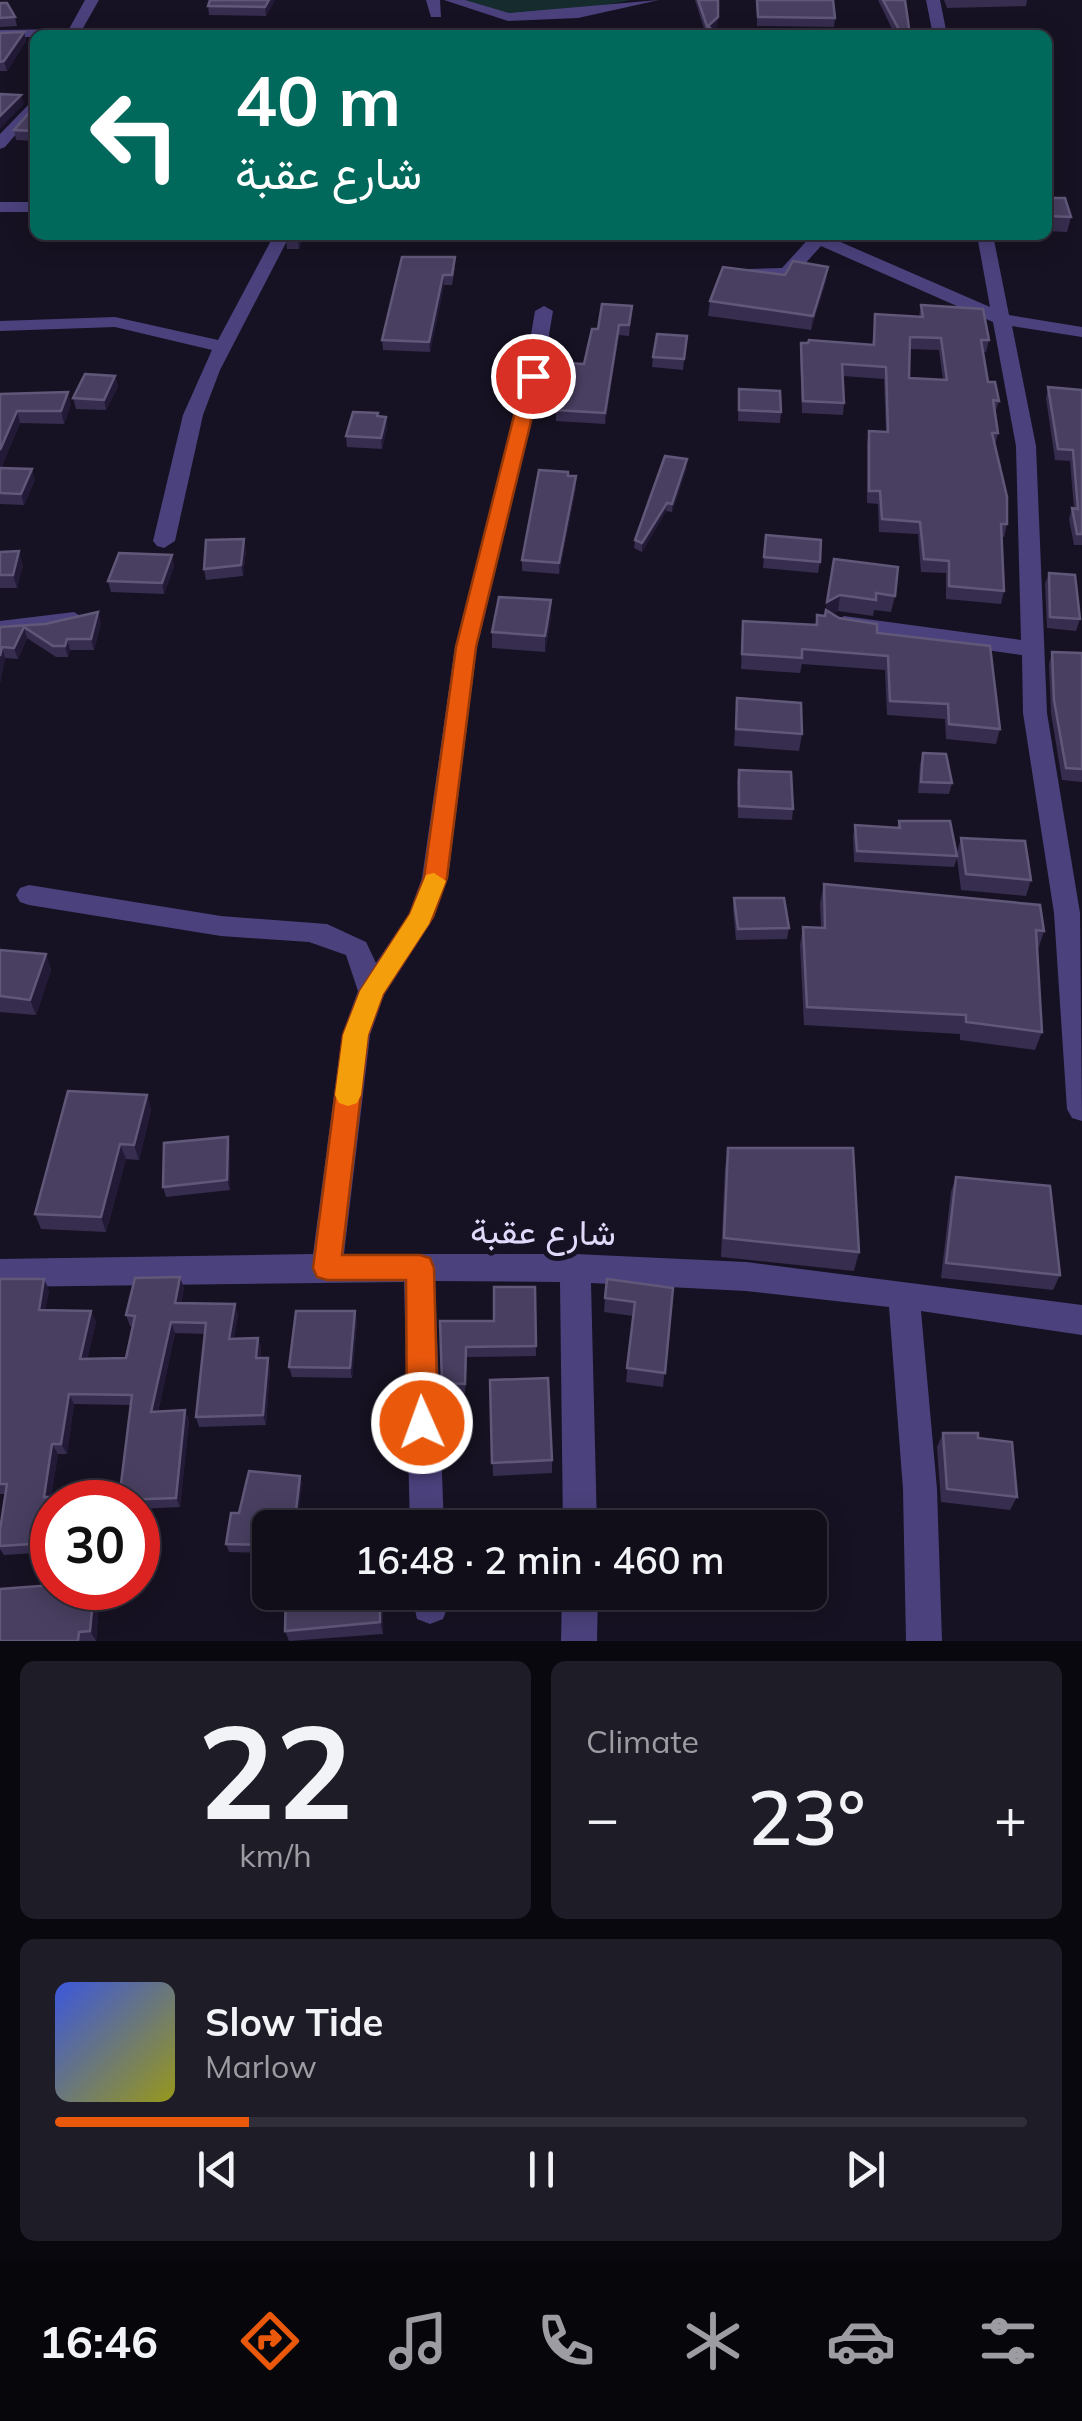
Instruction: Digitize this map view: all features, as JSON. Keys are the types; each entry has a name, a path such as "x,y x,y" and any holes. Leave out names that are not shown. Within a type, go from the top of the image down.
{"street":[{"path":"75,30 92,0"},
{"path":"451,0 512,16 578,14 652,0"},
{"path":"933,0 939,30"},
{"path":"0,34 30,34"},
{"path":"0,144 30,108"},
{"path":"0,207 30,207"},
{"path":"164,541 193,415 222,348 279,240"},
{"path":"734,273 777,276 787,272 817,240"},
{"path":"827,240 1002,319 1082,332"},
{"path":"985,240 1026,446 1035,713 1082,1110"},
{"path":"327,1268 356,1035 372,991 421,917 435,878 466,647 533,376 544,311"},
{"path":"0,326 114,322 186,335 222,348"},
{"path":"0,628 74,619"},
{"path":"837,622 1032,649"},
{"path":"29,896 128,906 226,927 327,934 357,950 372,991"},
{"name":"شارع عقبة","path":"0,1273 327,1268 575,1268 702,1273 1082,1320"},
{"path":"420,1268 418,1318 426,1510"},
{"path":"575,1268 580,1510"},
{"path":"904,1295 920,1489 924,1641"},
{"path":"579,1641 580,1610"}],"green space":[{"path":"452,0 631,0 575,11 500,14"}],"building":[{"path":"210,0 269,0 265,7 208,6"},
{"path":"698,0 718,0 718,17 708,30"},
{"path":"757,0 833,0 835,18 758,17"},
{"path":"883,0 905,0 909,30 899,30"},
{"path":"0,3 7,3 15,17 0,18"},
{"path":"24,32 4,61 0,62 0,33"},
{"path":"0,94 21,95 0,116"},
{"path":"30,112 30,131 14,130"},
{"path":"1052,198 1065,198 1071,217 1052,216"},
{"path":"402,257 455,257 452,275 443,275 429,342 382,340"},
{"path":"793,261 828,267 813,316 710,301 723,267 785,275"},
{"path":"602,304 632,306 629,325 619,325 605,413 556,410 565,363 584,364 592,329 598,329"},
{"path":"921,305 983,309 989,340 981,340 988,382 995,382 999,401 993,400 998,433 992,433 1007,497 1007,524 1001,524 1004,591 949,586 949,561 924,559 920,522 882,519 880,491 869,491 869,431 888,432 886,367 842,364 844,403 803,401 801,343 809,340 874,345 875,314 923,317","holes":["910,337 941,338 947,380 909,378"]},
{"path":"657,334 687,336 684,359 653,357"},
{"path":"85,374 115,376 104,400 73,398"},
{"path":"1048,387 1082,390 1082,534 1077,534 1072,508 1078,509 1073,450 1058,449"},
{"path":"739,389 780,391 781,412 739,410"},
{"path":"68,392 61,411 17,411 0,450 0,394"},
{"path":"353,412 386,417 381,438 346,436"},
{"path":"665,456 687,459 672,504 667,503 642,543 635,540"},
{"path":"0,468 32,469 21,494 0,493"},
{"path":"539,470 576,476 559,563 522,560"},
{"path":"766,535 821,540 820,562 764,557"},
{"path":"244,539 241,565 204,569 206,540"},
{"path":"19,551 13,575 0,575 0,552"},
{"path":"119,553 172,555 162,583 108,581"},
{"path":"834,559 898,567 895,596 876,593 876,600 840,595 827,602"},
{"path":"1049,573 1075,575 1080,619 1050,617"},
{"path":"499,597 551,600 545,636 492,632"},
{"path":"826,610 839,618 877,624 877,633 990,646 1000,729 949,724 948,704 890,701 888,656 802,649 802,658 742,654 743,621 817,625 817,615 825,616"},
{"path":"98,612 91,639 67,639 65,646 53,646 24,627 14,648 2,647 0,656 0,627 45,624"},
{"path":"1052,652 1082,653 1082,769 1066,768 1054,700"},
{"path":"737,698 801,703 802,734 736,729"},
{"path":"923,753 946,754 952,783 921,782"},
{"path":"739,770 791,772 793,809 739,806"},
{"path":"899,821 950,821 957,856 857,851 855,825 900,828"},
{"path":"961,838 1025,841 1031,880 966,874"},
{"path":"824,884 1040,905 1044,931 1036,930 1042,1032 966,1022 966,1015 807,1007 803,927 825,928"},
{"path":"734,898 784,898 789,928 738,929"},
{"path":"0,950 46,954 30,1000 0,996"},
{"path":"68,1091 147,1095 134,1145 120,1144 101,1217 35,1214"},
{"path":"228,1137 227,1180 163,1187 164,1143"},
{"path":"728,1148 853,1148 859,1252 724,1238"},
{"path":"956,1177 1050,1186 1060,1275 946,1263"},
{"path":"180,1277 175,1303 235,1304 229,1339 258,1338 256,1358 268,1358 263,1415 196,1417 206,1323 171,1322 151,1412 185,1410 176,1498 160,1499 160,1480 121,1480 132,1395 69,1394 61,1444 52,1444 47,1480 30,1480 30,1544 0,1546 7,1484 0,1484 0,1279 44,1279 39,1310 91,1311 80,1359 126,1358 135,1316 126,1315 135,1278"},
{"path":"607,1279 673,1288 665,1373 627,1368 635,1302 605,1298"},
{"path":"494,1287 535,1287 536,1346 466,1347 465,1384 442,1383 440,1321 494,1321"},
{"path":"296,1311 355,1311 350,1368 289,1367"},
{"path":"548,1378 552,1460 492,1463 490,1380"},
{"path":"943,1433 978,1433 978,1438 1012,1442 1017,1497 947,1489"},
{"path":"249,1471 300,1476 296,1510 252,1510 252,1545 226,1544 231,1513 239,1513"},
{"path":"30,1587 30,1610 92,1610 90,1631 79,1632 78,1641 0,1641 0,1589"},
{"path":"286,1610 380,1610 380,1622 285,1631"}],"slow traffic":[{"path":"348,1095 356,1035 372,991 421,917 434,881"}],"route":[{"path":"422,1423 420,1268 327,1268 356,1035 372,991 421,917 435,878 466,647 533,376"}]}
